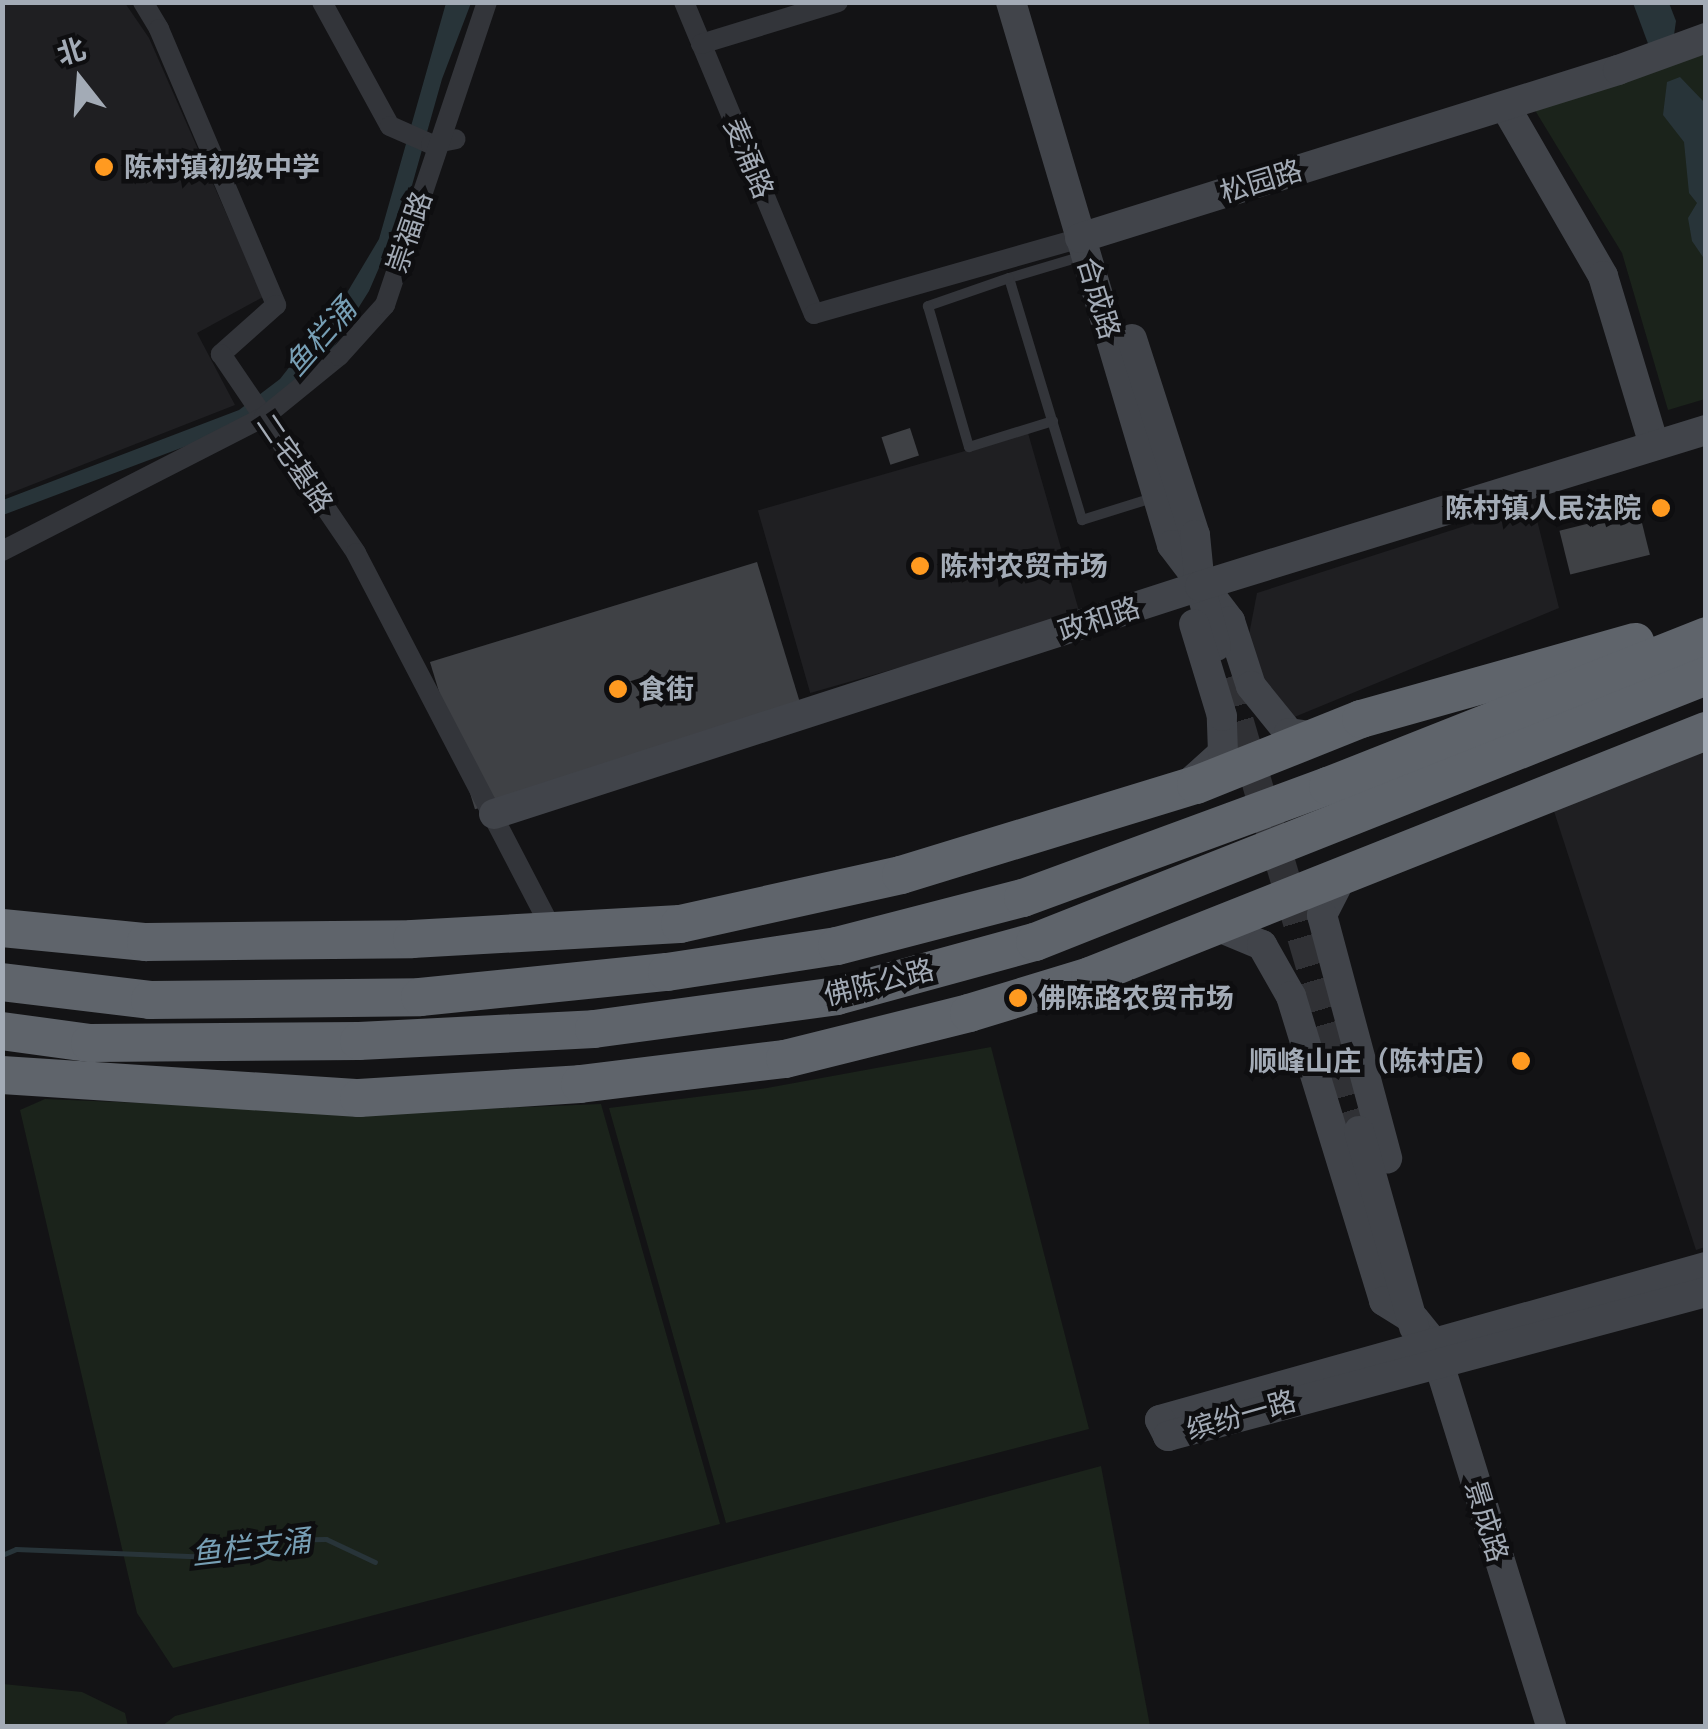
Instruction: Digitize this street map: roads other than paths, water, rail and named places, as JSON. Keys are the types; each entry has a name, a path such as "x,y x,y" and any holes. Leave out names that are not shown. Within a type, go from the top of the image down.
{"highway":[{"path":"2,931 146,942 554,932 680,924 902,875 1176,792 1379,714 1706,624"},
{"name":"佛陈公路","path":"2,982 150,1000 420,997 667,972 837,946 1023,898 1328,786 1706,636"},
{"name":"佛陈公路","path":"2,1032 90,1042 359,1041 594,1029 837,996 1034,942 1706,676"},
{"path":"2,1072 56,1082 359,1098 580,1084 785,1059 968,1013 1090,976 1706,731"}],"main road":[{"name":"合成路","path":"1011,2 1088,241 1196,535 1200,586 1216,646"},
{"name":"合成路","path":"1026,2 1172,545 1200,586"},
{"name":"松园路","path":"1088,241 1706,38"},
{"path":"1505,106 1603,276 1654,446"},
{"name":"政和路","path":"494,814 1200,586 1706,430"},
{"path":"1200,586 1230,621 1252,686 1289,733 1316,737"},
{"path":"1176,792 1223,753 1222,716 1193,631 1200,586"},
{"path":"1342,876 1322,915 1422,1292 1423,1347"},
{"path":"1216,926 1262,944 1290,996 1384,1301 1423,1347"},
{"name":"景成路","path":"1359,1130 1533,1726"},
{"name":"缤纷一路","path":"1706,1267 1160,1420 1168,1436 1423,1347 1706,1292"},
{"name":"景成路","path":"1423,1347 1551,1726"}],"street":[{"name":"二宅基路","path":"143,2 159,30 276,305 222,354 356,553 554,932"},
{"path":"322,2 390,126 441,143"},
{"name":"崇福路","path":"2,551 264,417 339,356 385,305 486,2"},
{"name":"麦涌路","path":"684,2 814,314"},
{"path":"701,44 838,2"},
{"name":"松园路","path":"814,314 1088,241"}],"lane":[{"path":"1053,422 969,447 928,306 1009,278 1088,241"},
{"path":"1009,278 1082,520 1158,497"}],"water":[{"name":"鱼栏涌","path":"446,3 471,3 442,79 407,203 369,291 330,353 281,398 213,436 3,515 3,500 239,410 280,379 345,296 379,239"},
{"path":"1633,3 1669,3 1676,21 1673,42 1650,49"},
{"path":"1680,77 1705,103 1705,260 1692,241 1688,218 1697,203 1689,193 1684,142 1663,115 1667,82"}],"waterway":[{"name":"鱼栏支涌","path":"2,1555 16,1549 213,1557 267,1540 326,1539 375,1562"}],"tunnel":[{"path":"1226,678 1359,1131"}],"place":[{"name":"陈村镇初级中学","path":"104,167"},
{"name":"陈村镇人民法院","path":"1661,508"},
{"name":"陈村农贸市场","path":"920,566"},
{"name":"食街","path":"618,689"},
{"name":"佛陈路农贸市场","path":"1018,998"},
{"name":"顺峰山庄（陈村店）","path":"1521,1061"}]}
